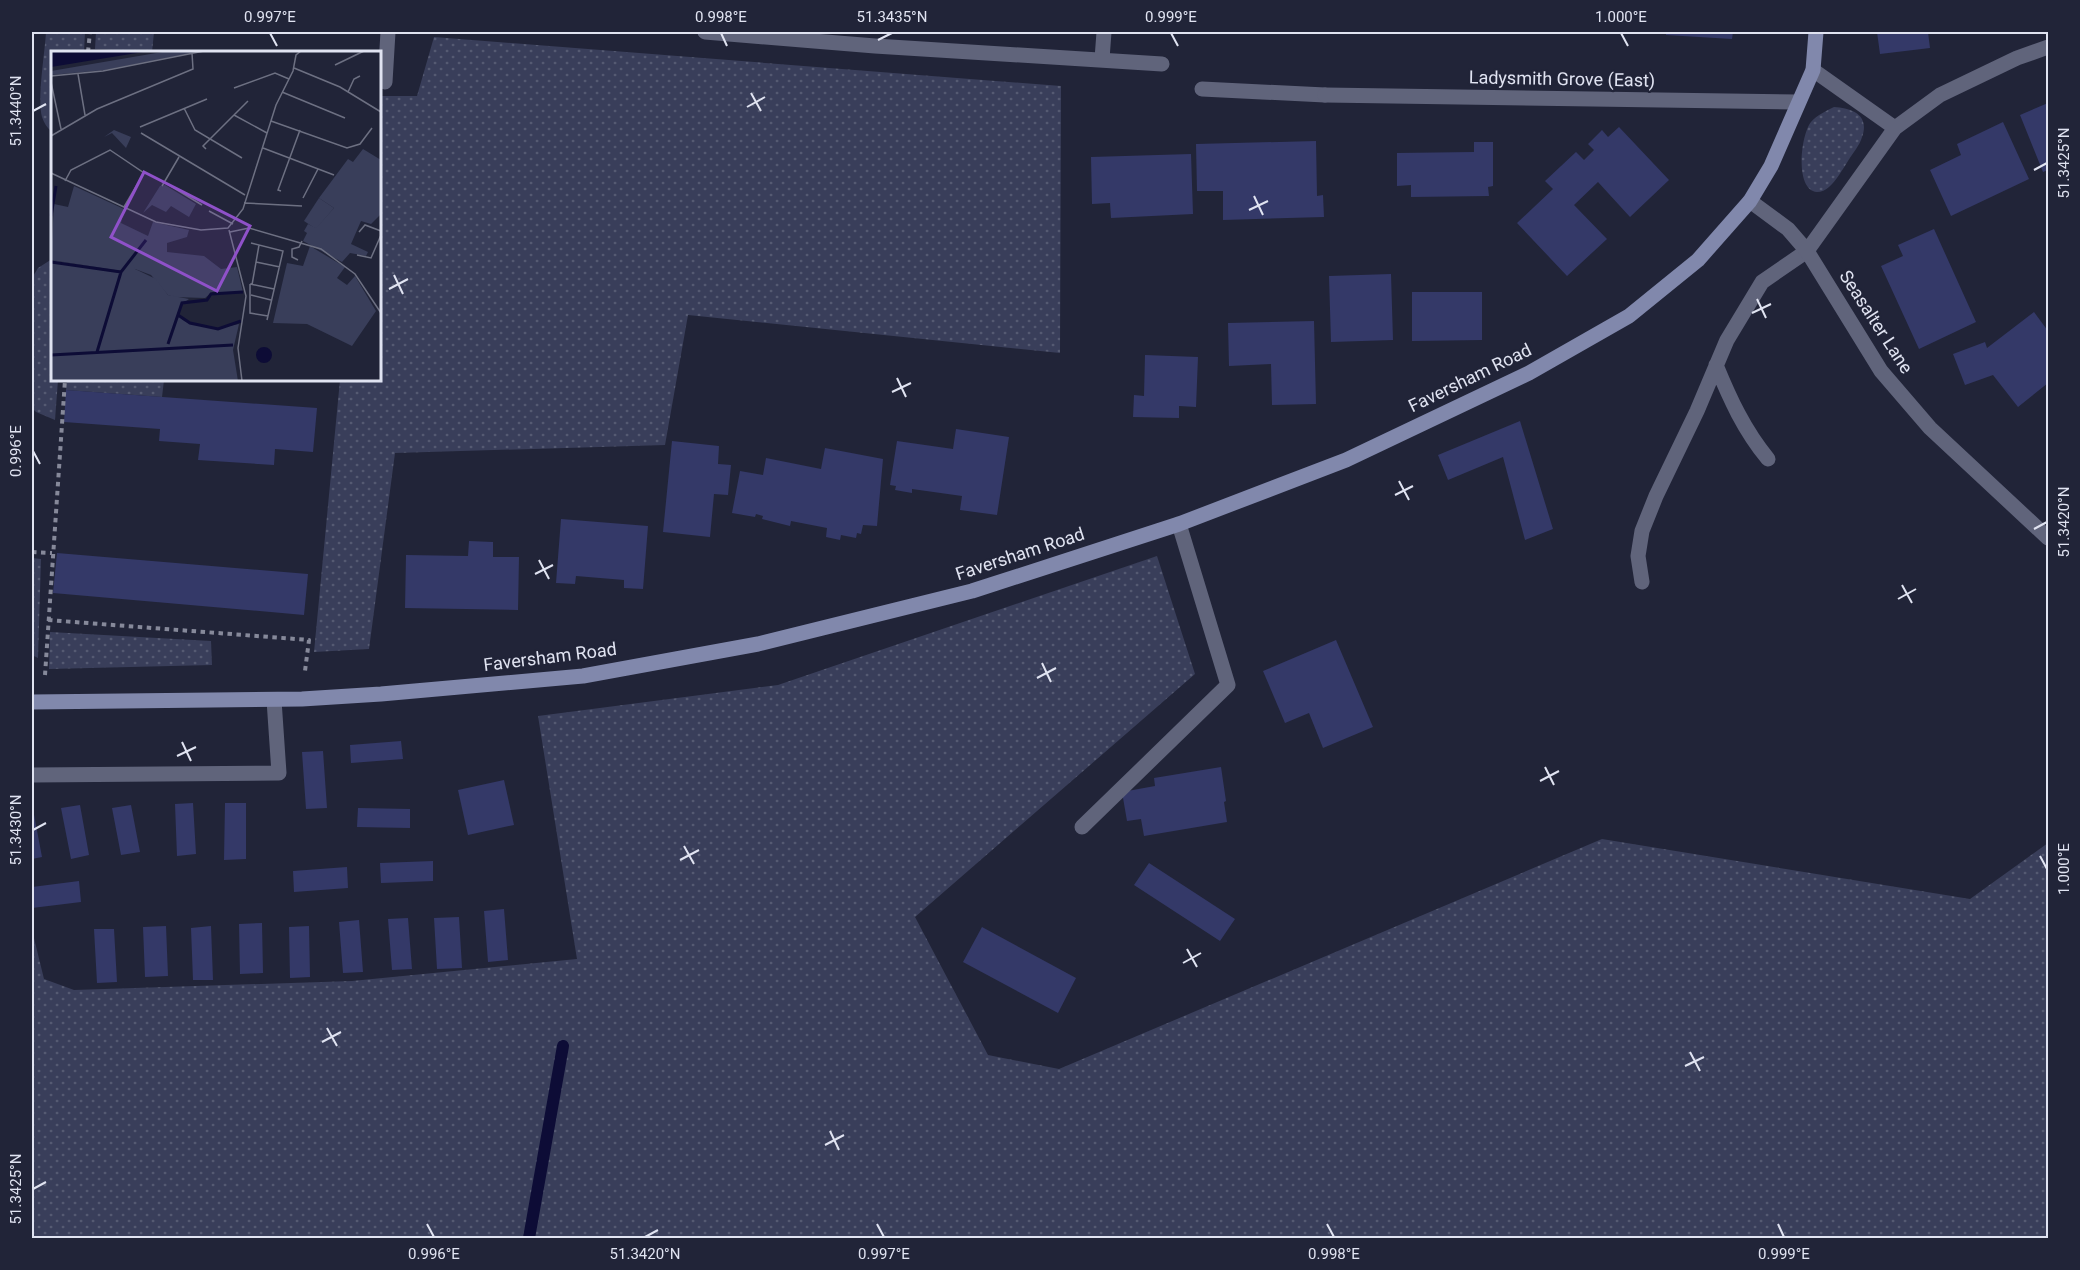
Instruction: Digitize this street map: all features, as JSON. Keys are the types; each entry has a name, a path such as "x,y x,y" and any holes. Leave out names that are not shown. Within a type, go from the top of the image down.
{"street":[{"path":"385,82 388,32"},
{"path":"705,32 876,39 1162,64"},
{"path":"1102,60 1104,32"},
{"name":"Faversham Road","path":"38,702 302,699 583,676 758,644 972,591 1179,524 1346,460 1528,373 1629,316 1698,260 1750,201 1771,166 1813,70 1816,32"},
{"path":"1642,582 1638,556 1642,531 1656,496 1697,411 1727,340 1762,282 1807,251 1895,128 1940,95 2017,58 2049,47"},
{"path":"1813,70 1895,128"},
{"name":"Ladysmith Grove (East)","path":"1202,89 1325,95 1798,102"},
{"name":"Seasalter Lane","path":"1750,201 1788,229 1807,251 1881,371 1930,428 2049,538"},
{"path":"1716,365 1732,406 1754,442 1768,459"},
{"path":"1082,827 1228,684 1179,524"},
{"path":"32,775 279,773 274,700"}],"path":[{"path":"88,51 90,32"},
{"path":"38,702 48,620 65,381"},
{"path":"32,552 52,554"},
{"path":"48,620 309,640 302,699"}],"shaded area":[{"path":"46,32 85,32 84,51 51,51 51,131 42,117 41,87"},
{"path":"96,32 154,32 152,51 95,49"},
{"path":"434,37 1061,86 1060,353 688,315 665,445 395,453 369,649 314,652 340,381 381,381 381,96 417,96"},
{"path":"1834,107 1858,114 1864,123 1864,129 1860,143 1837,178 1826,189 1817,192 1810,189 1802,172 1804,138 1811,122"},
{"path":"51,260 51,381 58,381 55,420 32,408 32,278 38,268"},
{"path":"67,381 164,381 162,397 66,390"},
{"path":"1157,556 1195,674 915,917 988,1055 1059,1069 1602,839 1970,899 2048,843 2048,1238 32,1238 32,930 44,979 74,990 352,981 577,959 538,716 778,685"},
{"path":"32,558 41,559 38,658 32,655"},
{"path":"50,632 211,641 212,665 49,669"}],"building":[{"path":"1666,32 1733,32 1732,39 1666,35"},
{"path":"1877,32 1928,32 1930,48 1880,54"},
{"path":"2048,103 2048,170 2043,172 2020,115"},
{"path":"2003,122 2029,179 1951,216 1930,170 1961,155 1957,144"},
{"path":"1619,127 1669,180 1630,217 1598,182 1574,205 1607,239 1567,276 1517,223 1553,189 1545,181 1576,152 1584,160 1594,150 1588,144 1602,130 1608,137"},
{"path":"1316,141 1317,196 1323,195 1324,217 1223,220 1223,191 1197,191 1196,144"},
{"path":"1474,142 1493,142 1493,186 1488,187 1489,196 1411,197 1411,185 1397,186 1397,153 1474,152"},
{"path":"1191,154 1193,214 1111,218 1110,203 1092,204 1091,157"},
{"path":"1934,229 1976,322 1919,349 1881,266 1903,256 1898,245"},
{"path":"1391,274 1393,340 1331,342 1329,276"},
{"path":"1412,292 1482,292 1482,340 1412,341"},
{"path":"2034,312 2048,331 2048,383 2018,407 1993,375 1965,385 1953,354 1985,342 1987,348"},
{"path":"1314,321 1316,404 1272,405 1271,364 1229,366 1228,323"},
{"path":"1145,355 1198,357 1196,407 1179,406 1179,418 1133,417 1134,395 1144,396"},
{"path":"66,390 317,408 313,452 275,449 274,465 198,460 200,444 159,441 160,429 64,422"},
{"path":"1520,421 1553,529 1525,540 1503,457 1448,480 1438,455"},
{"path":"956,429 1009,437 997,515 960,510 962,496 912,489 912,493 895,490 896,486 890,485 897,441 953,449"},
{"path":"672,441 719,446 718,464 731,465 728,495 714,494 710,537 663,532"},
{"path":"825,448 883,459 877,526 863,525 861,534 857,533 856,538 841,535 840,540 826,537 827,528 791,521 790,526 762,519 763,516 756,514 755,517 732,513 740,471 763,475 766,458 821,469"},
{"path":"561,519 648,526 643,589 624,588 624,580 576,576 575,584 556,583"},
{"path":"469,541 493,542 493,557 519,557 518,610 405,608 406,555 468,556"},
{"path":"57,553 308,574 304,615 53,593"},
{"path":"1336,640 1373,727 1323,748 1309,713 1285,723 1263,671"},
{"path":"401,741 403,759 351,763 350,745"},
{"path":"323,751 327,808 306,809 302,752"},
{"path":"1221,767 1227,822 1144,836 1141,819 1127,821 1122,792 1155,786 1154,778"},
{"path":"504,780 514,825 468,835 458,790"},
{"path":"193,803 196,854 177,856 175,804"},
{"path":"225,803 246,803 246,859 224,860"},
{"path":"32,804 42,857 32,859"},
{"path":"80,805 89,855 71,859 61,808"},
{"path":"131,805 140,852 121,855 112,808"},
{"path":"358,808 410,809 410,828 357,827"},
{"path":"433,861 433,881 381,883 380,863"},
{"path":"1149,863 1235,919 1220,941 1134,885"},
{"path":"347,867 348,888 294,892 293,871"},
{"path":"79,881 81,902 32,908 32,887"},
{"path":"504,909 508,960 488,962 484,911"},
{"path":"459,917 462,968 437,969 434,918"},
{"path":"408,918 412,969 392,970 388,919"},
{"path":"359,920 363,972 343,973 339,922"},
{"path":"262,923 263,973 240,974 239,924"},
{"path":"166,926 168,976 145,977 143,927"},
{"path":"211,926 213,980 193,980 191,928"},
{"path":"309,926 310,977 290,978 289,927"},
{"path":"982,927 1076,978 1058,1013 963,962"},
{"path":"94,929 114,929 117,982 97,983"}],"waterway":[{"path":"529,1238 563,1046"}]}
